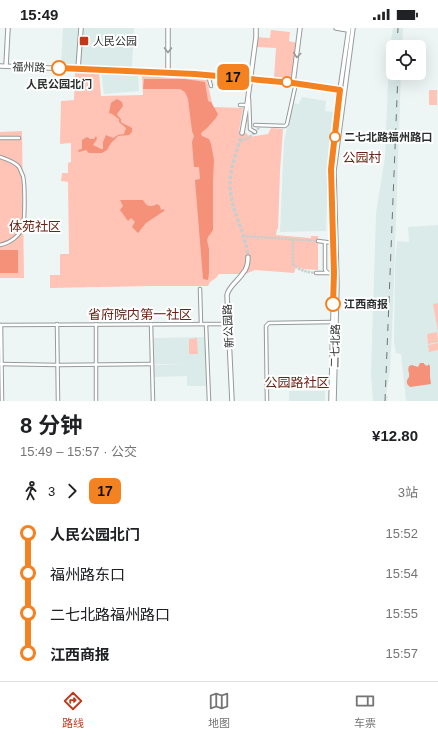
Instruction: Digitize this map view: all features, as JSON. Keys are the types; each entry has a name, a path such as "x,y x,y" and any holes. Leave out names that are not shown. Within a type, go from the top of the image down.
{"street":[{"path":"6,66 8,28"},
{"path":"78,69 81,28"},
{"path":"168,28 168,73"},
{"path":"242,133 247,105 256,28"},
{"path":"255,125 285,126 287,124 294,83 300,28"},
{"path":"336,28 348,29"},
{"name":"二七北路","path":"332,401 337,284 334,171 353,28"},
{"name":"二七北路","path":"332,401 334,273 331,169 348,29"},
{"name":"福州路","path":"0,66 208,75 250,78 345,90"},
{"path":"208,75 211,86"},
{"path":"249,87 250,129 255,132"},
{"path":"240,105 247,105"},
{"path":"0,138 19,138"},
{"path":"0,157 13,162 19,167 23,176 24,186 23,227 17,236 12,240 0,245"},
{"path":"318,241 333,243"},
{"path":"325,242 325,270 328,273"},
{"name":"新公园路","path":"232,401 228,292 230,287 244,272 248,264 248,257"},
{"path":"316,272 334,273"},
{"path":"200,289 201,324"},
{"path":"267,401 266,326 269,323 333,322"},
{"path":"57,324 58,401"},
{"path":"96,324 96,401"},
{"path":"151,324 153,401"},
{"path":"206,324 209,401"},
{"path":"2,401 1,325 228,324"},
{"path":"1,364 152,364"}],"shaded area":[{"path":"63,28 134,28 132,68 61,65"},
{"path":"393,28 403,28 402,40 391,40"},
{"path":"271,30 290,32 289,41 297,43 292,80 274,78 276,48 256,47 256,37 270,38"},
{"name":"人民公园","path":"99,71 101,96 143,95 142,76 207,80 213,107 243,108 239,131 246,133 250,137 268,134 271,128 283,129 278,229 276,235 311,238 311,236 318,236 318,270 296,267 294,273 255,270 245,274 219,274 210,282 208,286 50,288 50,275 60,275 60,254 69,254 68,182 61,181 62,173 68,173 68,163 71,162 71,143 60,144 61,101 74,100 75,72"},
{"path":"101,71 138,73 139,91 104,94"},
{"path":"144,79 185,79 205,82 208,101 211,102 218,114 201,133 202,136 209,139 214,160 213,230 207,240 209,249 208,280 203,279 195,180 200,179 199,167 194,167 192,142 194,136 188,99 185,92 180,89 143,89"},
{"path":"388,80 401,80 392,334 390,369 386,396 388,396 387,401 373,401 371,373 376,213 385,157"},
{"path":"429,90 437,90 437,105 429,105"},
{"path":"302,97 326,101 325,111 334,112 329,140 326,231 280,232 284,141 293,103 299,104"},
{"path":"117,99 122,102 123,106 117,114 123,124 132,128 132,132 129,135 118,136 107,150 102,153 89,153 86,150 79,152 78,150 82,149 82,140 87,137 94,139 96,136 97,139 93,145 103,149 103,142 106,135 113,138 118,135 124,134 126,128 119,122 119,119 109,113 111,103"},
{"path":"22,131 24,278 0,278 0,132"},
{"path":"120,200 143,200 148,206 157,204 160,206 161,210 164,209 164,211 146,223 138,233 132,227 135,222 131,218 128,221 120,210 123,206"},
{"path":"438,225 438,401 406,401 401,354 396,353 394,344 395,264 397,241 409,242 408,227"},
{"path":"0,250 18,250 18,273 0,273"},
{"path":"438,303 438,331 433,304"},
{"path":"437,332 438,342 428,344 427,334"},
{"path":"205,337 206,386 187,386 187,376 154,377 154,365 185,364 154,364 154,338"},
{"path":"197,338 198,354 189,354 189,339"},
{"path":"438,343 438,350 429,352 428,345"},
{"path":"420,363 424,363 427,366 428,364 430,366 431,384 410,387 407,382 409,377 409,366 412,365 418,367"},
{"path":"289,391 325,391 325,401 289,401"}],"tunnel":[{"path":"240,141 252,135 261,125"},
{"path":"242,133 233,165 230,184 235,212 247,248 248,257"},
{"path":"243,236 318,241"},
{"path":"293,239 293,264 304,271 316,273"}],"railway":[{"path":"397,40 398,28"},
{"path":"385,401 398,80"}],"bus line":[{"name":"17","path":"59,68 250,78 340,90 331,169 334,273 333,304"}],"place":[{"name":"人民公园","path":"84,41"},
{"name":"人民公园北门","path":"59,68"},
{"name":"二七北路福州路口","path":"335,137"},
{"name":"江西商报","path":"333,304"}],"district":[{"name":"公园村","path":"362,157"},
{"name":"体苑社区","path":"35,226"},
{"name":"省府院内第一社区","path":"140,314"},
{"name":"公园路社区","path":"297,382"}]}
